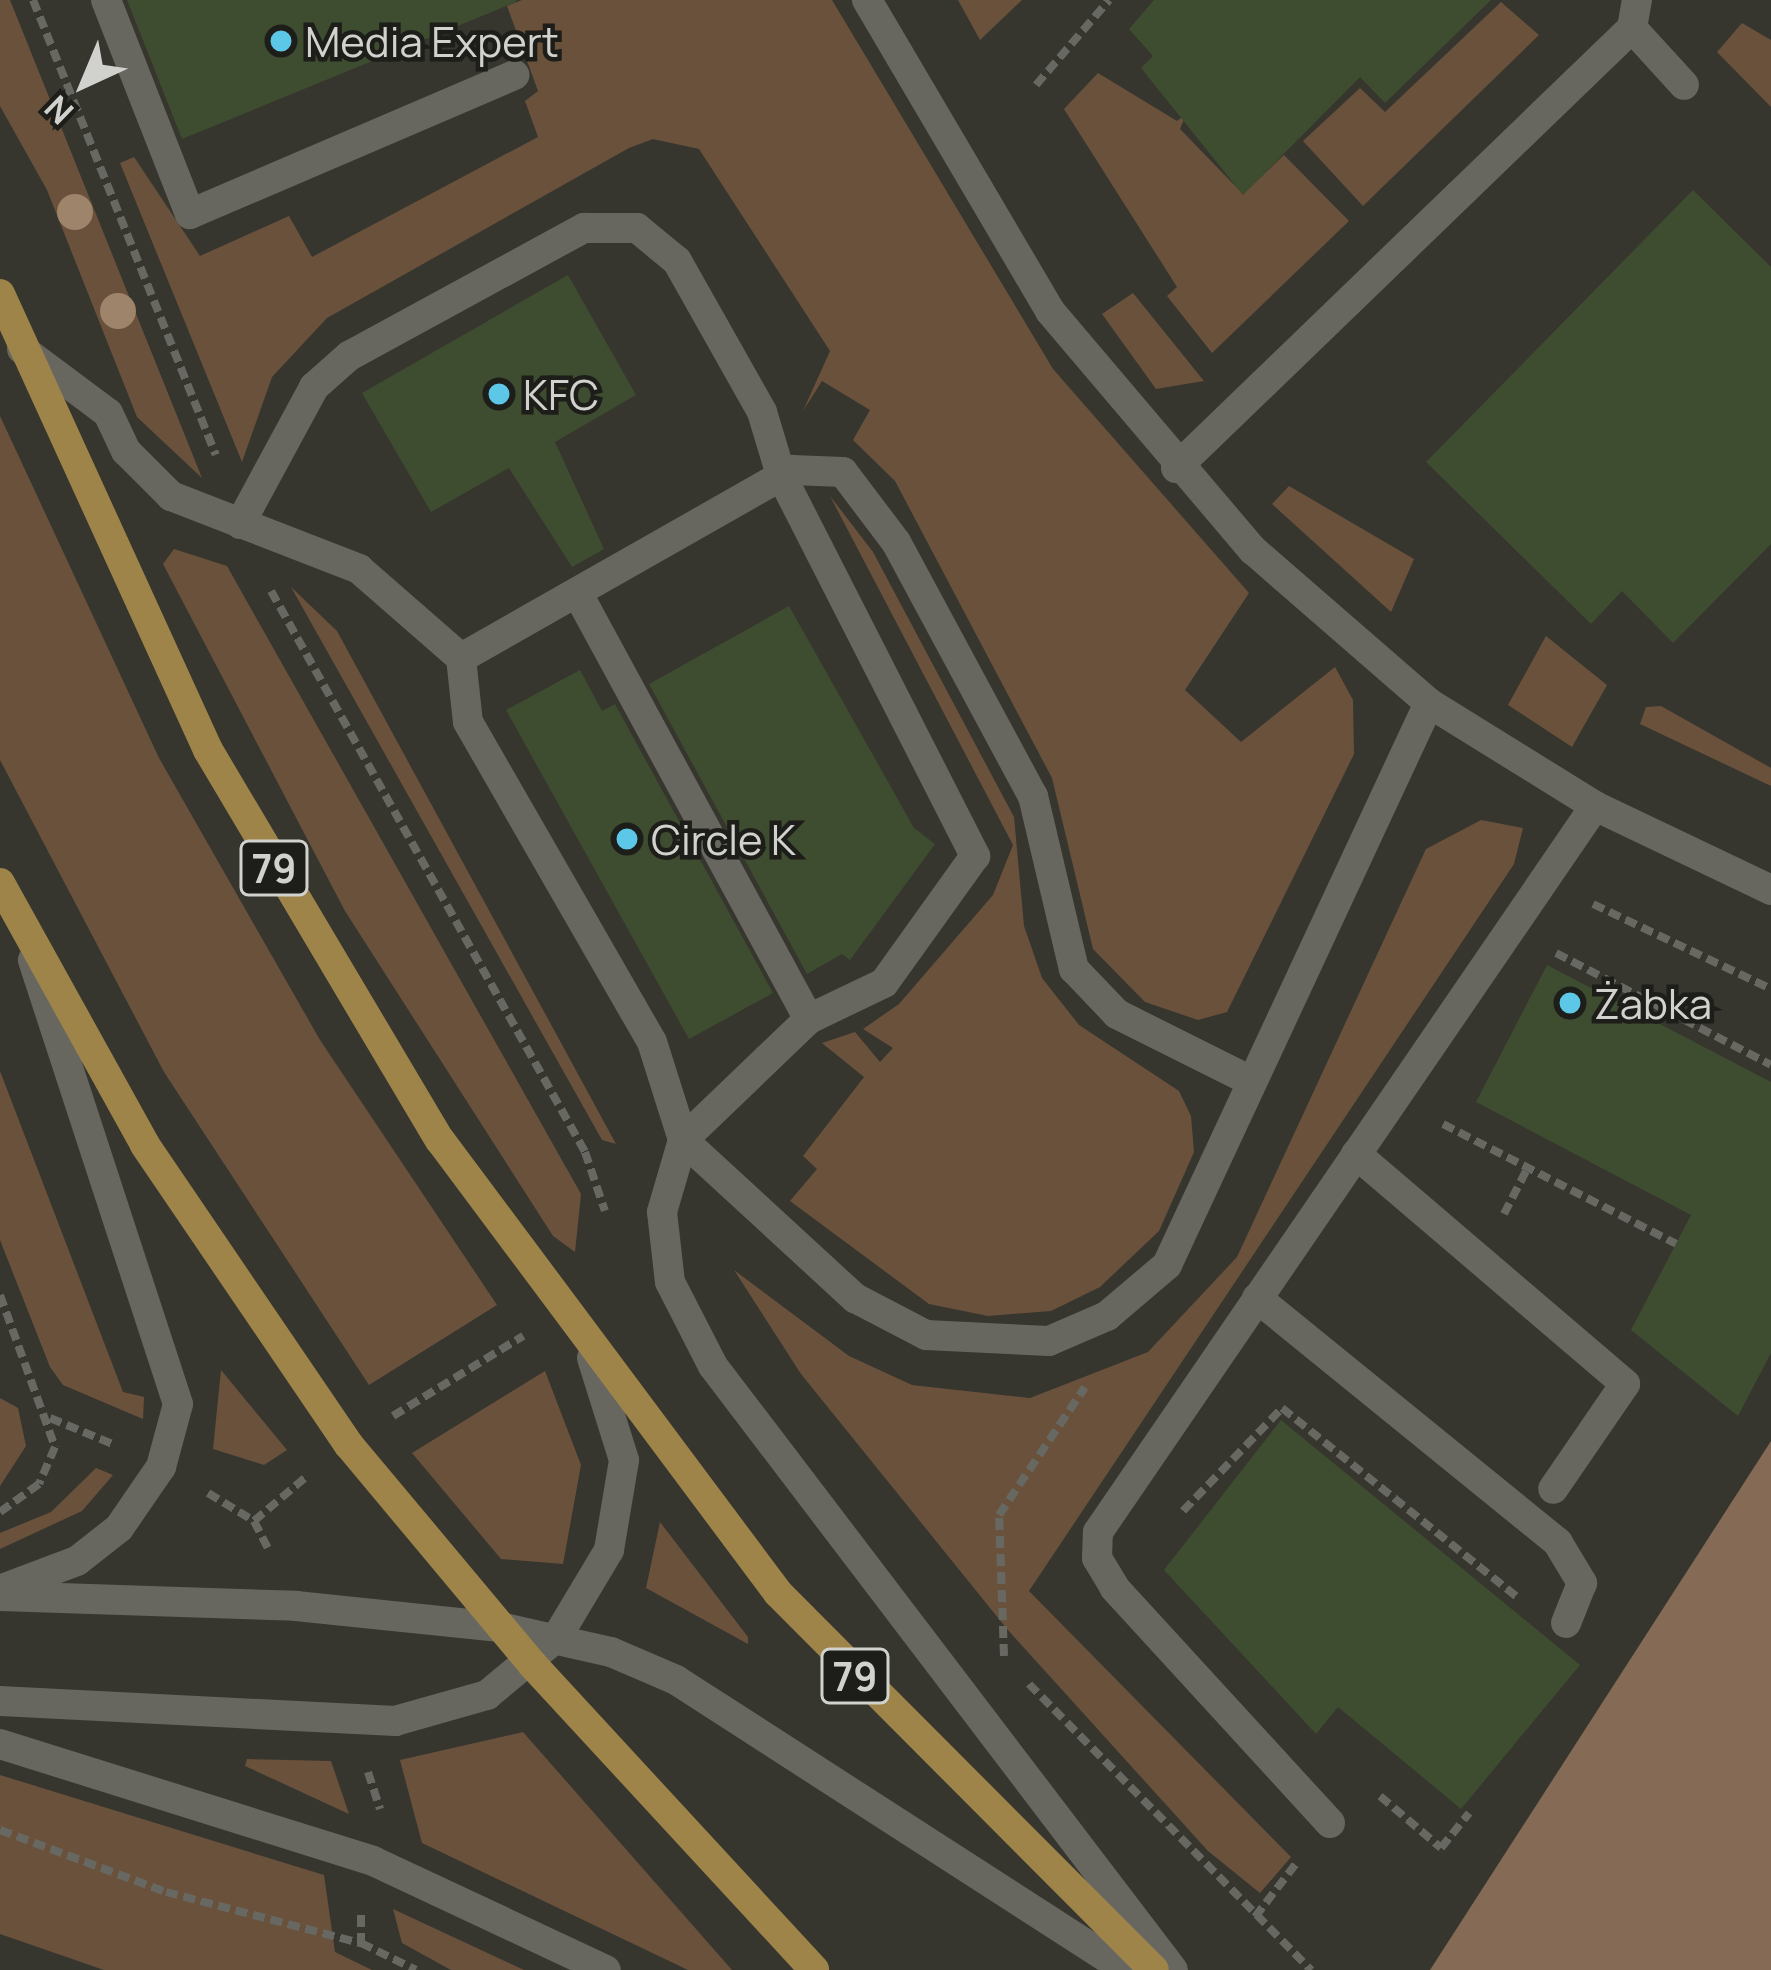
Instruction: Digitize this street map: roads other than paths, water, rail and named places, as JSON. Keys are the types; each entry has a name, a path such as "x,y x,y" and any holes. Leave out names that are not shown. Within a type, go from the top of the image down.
{"main road":[{"name":"79","path":"0,294 163,662 271,862 440,1140 589,1353 828,1649 1154,1970"},
{"path":"0,884 23,932 248,1305 500,1627 814,1970"}],"street":[{"path":"106,0 190,214 515,75"},
{"path":"867,0 1050,311 1176,467 1429,704 1595,806 1771,890"},
{"path":"1176,467 1634,14 1684,86"},
{"path":"241,524 314,387 349,356 554,241 609,225 637,228 677,262 762,412 782,476 974,856 884,982 809,1018 683,1140"},
{"path":"22,349 108,413 126,452 170,496 358,569 461,658 469,722 652,1042 683,1140 663,1250 690,1330 1173,1970"},
{"path":"461,658 782,476 817,465 856,479 896,542 1033,796 1074,969 1130,1022 1245,1078"},
{"path":"578,594 809,1018"},
{"path":"683,1140 878,1314 954,1342 1016,1345 1107,1316 1167,1265 1231,1143 1245,1078 1429,704"},
{"path":"1330,1823 1115,1588 1095,1546 1257,1298 1595,806"},
{"path":"0,1592 77,1561 119,1528 160,1467 178,1404 23,932"},
{"path":"1356,1154 1624,1384 1552,1490"},
{"path":"1257,1298 1558,1543 1582,1582 1566,1622"},
{"path":"0,1701 395,1720 441,1715 532,1664 557,1637 609,1550 623,1482 616,1409 589,1353"},
{"path":"0,1592 500,1627 557,1637 676,1680 1126,1970"},
{"path":"0,1744 373,1861 605,1970"}],"place":[{"name":"Media Expert","path":"281,41"},
{"name":"KFC","path":"499,394"},
{"name":"Circle K","path":"627,839"},
{"name":"Żabka","path":"1570,1003"}]}
